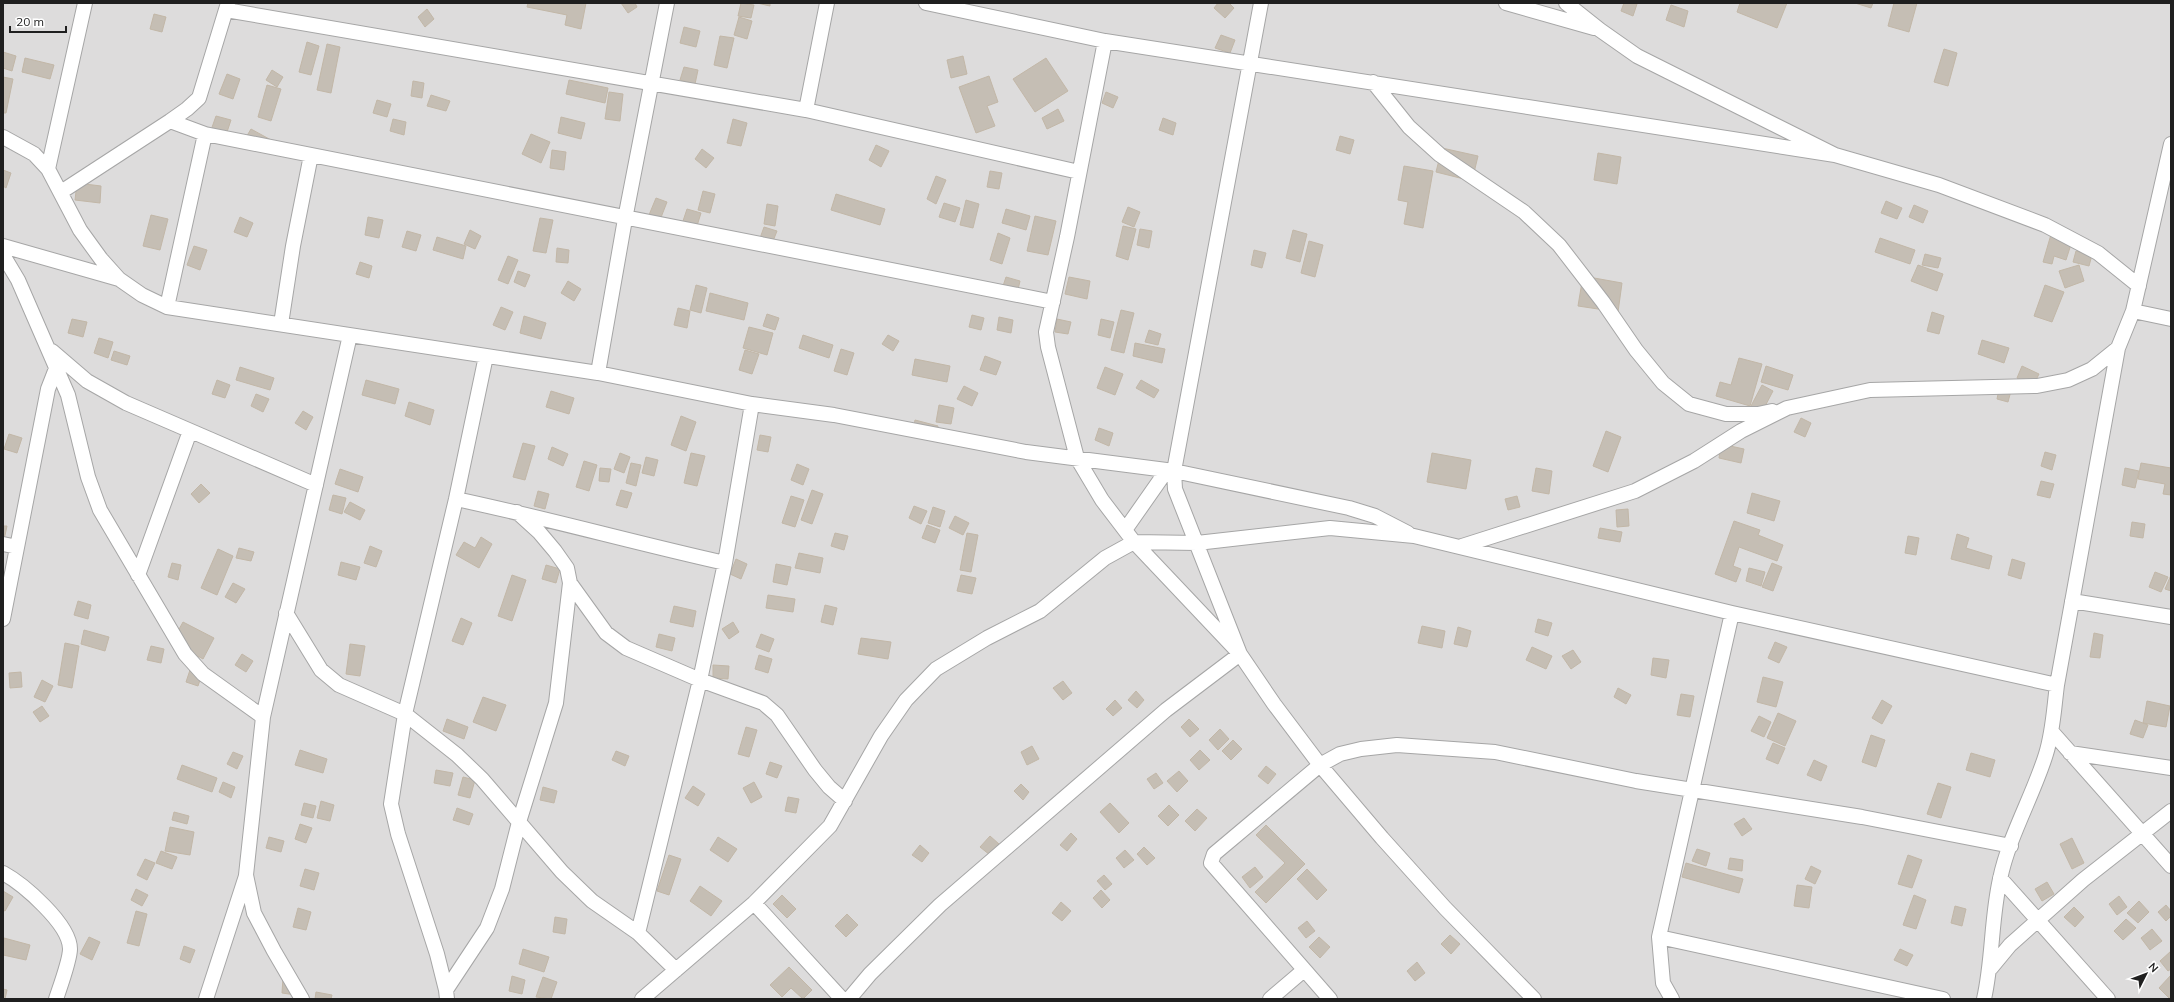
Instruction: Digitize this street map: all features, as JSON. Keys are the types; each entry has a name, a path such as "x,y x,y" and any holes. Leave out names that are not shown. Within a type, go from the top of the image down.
{"street":[{"path":"48,169 85,3"},
{"path":"598,373 625,219 667,3"},
{"path":"806,110 827,3"},
{"path":"926,3 1105,41 1835,155 1939,185 2045,225 2098,253 2139,286"},
{"path":"1240,654 1175,489 1171,470 1261,3"},
{"path":"1506,3 1600,30"},
{"path":"1566,3 1600,30 1637,56 1835,155"},
{"path":"61,192 170,121 199,98 228,5 806,110 1079,172"},
{"path":"1105,41 1046,332 1048,347 1077,458 1102,500 1134,542 1240,654 1274,704 1320,765 1408,867 1534,999"},
{"path":"1373,82 1409,127 1440,155 1524,212 1560,245 1603,302 1636,350 1663,382 1689,404 1726,414 1758,414 1870,390 2037,386 2068,380 2092,369 2118,348"},
{"path":"170,121 204,134 625,219 1053,302"},
{"path":"168,307 204,134"},
{"path":"3,137 34,154 48,169 80,230 101,259 119,279 142,295 168,307 598,373 752,404 834,415 1026,452 1171,470 1349,508 1375,516 1414,536"},
{"path":"1984,999 1991,968 1992,927 2000,878 2046,755 2052,732 2056,685 2118,348 2133,311 2170,152"},
{"path":"281,324 293,246 312,155"},
{"path":"3,246 119,279"},
{"path":"3,255 18,280 57,366 68,395 88,477 100,510 185,654 203,674 262,717"},
{"path":"2133,311 2171,319"},
{"path":"206,999 246,875 262,717 350,335"},
{"path":"50,350 87,381 126,404 316,485"},
{"path":"447,994 398,834 391,804 405,714 456,499 486,356"},
{"path":"3,619 48,389 57,366"},
{"path":"638,933 700,680 725,563 752,404"},
{"path":"1462,546 1635,492 1694,461 1741,431 1787,408"},
{"path":"138,575 190,431"},
{"path":"1125,530 1171,470"},
{"path":"456,499 517,512 650,546 725,563"},
{"path":"447,994 487,928 502,889 519,822 556,703 570,583 567,568 539,532 517,512"},
{"path":"642,999 754,903 830,826 881,736 906,700 936,669 987,638 1040,610 1105,558 1134,542 1197,543 1330,528 1414,536 1462,546 1732,613 2056,685"},
{"path":"3,544 17,547"},
{"path":"570,583 588,610 611,636 626,648 700,680 763,703 778,715 815,770 845,801"},
{"path":"2072,601 2171,617"},
{"path":"286,613 321,670 339,685 405,714 457,755 482,780 562,872 592,901 638,933 676,970"},
{"path":"1672,999 1664,983 1659,937 1673,868 1694,789 1709,711 1732,613"},
{"path":"849,999 894,949 940,905 1166,710 1240,654"},
{"path":"2052,732 2171,866"},
{"path":"1330,999 1211,863 1214,854 1320,765 1340,754 1361,749 1397,745 1495,752 1558,766 1862,817 2011,846"},
{"path":"2070,752 2171,768"},
{"path":"1991,968 2010,946 2037,920 2171,811"},
{"path":"3,872 38,899 62,927 70,948 56,999"},
{"path":"246,875 254,913 274,952 302,999"},
{"path":"2000,878 2108,999"},
{"path":"754,903 842,999"},
{"path":"1659,937 1943,999"},
{"path":"1270,999 1304,970"}],"shaded area":[{"path":"3,3 2171,3 2171,999 3,999"}],"building":[{"path":"528,3 586,3 581,29 565,25 567,15 527,7"},
{"path":"621,3 635,3 637,7 628,13"},
{"path":"741,3 754,5 751,18 738,16"},
{"path":"757,3 770,3 770,6"},
{"path":"1218,3 1229,3 1234,8 1225,18 1214,8"},
{"path":"1624,3 1637,4 1633,16 1621,11"},
{"path":"1740,3 1787,3 1777,28 1737,12"},
{"path":"1855,3 1873,3 1871,8"},
{"path":"1894,3 1917,3 1909,32 1888,26"},
{"path":"1671,5 1688,11 1684,27 1666,20"},
{"path":"427,9 434,19 425,27 418,17"},
{"path":"154,14 166,17 162,32 150,29"},
{"path":"739,17 752,21 747,39 734,35"},
{"path":"684,27 700,31 696,47 680,43"},
{"path":"1221,35 1235,40 1230,53 1215,48"},
{"path":"720,36 734,38 727,68 714,65"},
{"path":"307,42 319,46 311,75 299,72"},
{"path":"327,44 340,47 331,93 317,90"},
{"path":"1944,49 1957,53 1948,86 1934,82"},
{"path":"3,52 16,56 12,71 3,68"},
{"path":"963,56 967,74 951,78 947,60"},
{"path":"25,58 54,65 50,79 22,72"},
{"path":"1046,58 1068,91 1035,112 1013,79"},
{"path":"684,67 698,70 695,84 680,80"},
{"path":"272,70 283,77 277,87 266,80"},
{"path":"227,74 240,79 233,99 219,94"},
{"path":"989,76 998,102 987,106 995,126 976,133 959,87"},
{"path":"3,77 13,79 6,113 3,113"},
{"path":"569,80 608,88 605,103 566,94"},
{"path":"413,81 424,83 422,98 411,96"},
{"path":"267,85 281,89 271,121 258,117"},
{"path":"609,92 623,94 620,121 605,119"},
{"path":"1106,92 1118,97 1113,108 1102,103"},
{"path":"431,95 450,101 446,111 427,106"},
{"path":"377,100 391,104 387,117 373,113"},
{"path":"1058,109 1064,121 1047,129 1042,118"},
{"path":"216,116 231,120 225,138 210,133"},
{"path":"561,117 585,123 581,139 558,133"},
{"path":"1163,118 1176,123 1173,135 1159,130"},
{"path":"393,119 406,122 404,135 390,131"},
{"path":"733,119 747,123 741,146 727,143"},
{"path":"251,129 271,140 245,139"},
{"path":"531,134 550,142 541,163 522,154"},
{"path":"1340,136 1354,140 1350,154 1336,150"},
{"path":"876,145 889,151 881,167 869,160"},
{"path":"1442,148 1478,156 1472,181 1436,172"},
{"path":"702,149 714,158 706,168 695,159"},
{"path":"552,150 566,152 564,170 550,168"},
{"path":"1598,153 1621,157 1617,184 1594,180"},
{"path":"1404,166 1433,171 1423,228 1404,224 1408,202 1398,200"},
{"path":"3,170 11,173 6,188 3,186"},
{"path":"990,171 1002,173 999,189 987,187"},
{"path":"936,176 946,180 936,204 927,199"},
{"path":"77,183 101,186 100,203 75,200"},
{"path":"703,191 715,194 710,213 698,210"},
{"path":"836,194 885,209 880,225 831,210"},
{"path":"656,198 667,202 660,220 649,215"},
{"path":"966,200 979,204 973,228 960,225"},
{"path":"1886,201 1902,208 1897,219 1881,213"},
{"path":"944,203 960,208 955,222 939,217"},
{"path":"767,204 778,206 775,226 764,224"},
{"path":"1914,205 1928,211 1923,223 1909,217"},
{"path":"1128,207 1140,212 1134,227 1122,222"},
{"path":"687,209 701,213 696,229 682,224"},
{"path":"1006,209 1030,216 1026,230 1002,223"},
{"path":"151,215 168,219 160,250 143,246"},
{"path":"1035,216 1056,221 1048,255 1027,251"},
{"path":"240,217 253,223 247,237 234,232"},
{"path":"368,217 383,220 379,238 365,235"},
{"path":"540,218 553,220 546,253 533,251"},
{"path":"1123,226 1136,229 1128,260 1116,256"},
{"path":"764,227 777,231 771,246 759,241"},
{"path":"1140,229 1152,231 1149,248 1137,245"},
{"path":"470,230 481,236 475,249 464,244"},
{"path":"1293,230 1307,234 1300,262 1286,258"},
{"path":"407,231 421,235 416,251 402,247"},
{"path":"2052,231 2073,238 2066,260 2054,256 2052,264 2043,262"},
{"path":"998,233 1010,238 1002,264 990,260"},
{"path":"437,237 466,246 463,259 433,250"},
{"path":"1880,238 1915,250 1910,264 1875,252"},
{"path":"1309,241 1323,245 1315,277 1301,273"},
{"path":"194,246 207,250 200,270 187,265"},
{"path":"557,248 569,250 568,263 556,262"},
{"path":"1254,250 1266,253 1262,268 1251,265"},
{"path":"2076,251 2092,255 2089,266 2073,262"},
{"path":"1925,254 1941,258 1938,268 1922,265"},
{"path":"508,256 518,260 508,284 498,280"},
{"path":"360,262 372,266 369,278 356,274"},
{"path":"1918,265 1943,274 1937,291 1911,281"},
{"path":"2079,265 2084,281 2065,288 2059,271"},
{"path":"518,271 530,275 525,287 514,282"},
{"path":"1583,276 1622,283 1618,312 1578,306"},
{"path":"1006,277 1020,281 1017,294 1002,289"},
{"path":"1069,277 1090,281 1087,299 1065,294"},
{"path":"568,281 581,289 574,301 561,293"},
{"path":"696,285 707,288 701,313 690,310"},
{"path":"2045,285 2064,292 2052,322 2034,316"},
{"path":"710,293 748,303 744,320 706,311"},
{"path":"501,307 513,312 505,330 493,325"},
{"path":"678,308 690,311 687,328 674,325"},
{"path":"1121,310 1134,313 1124,353 1111,350"},
{"path":"1932,312 1944,316 1939,334 1927,331"},
{"path":"767,314 779,318 775,330 763,326"},
{"path":"972,315 984,318 981,330 969,327"},
{"path":"524,316 546,323 541,339 520,333"},
{"path":"999,317 1013,320 1011,333 997,330"},
{"path":"72,319 87,322 83,337 68,333"},
{"path":"1057,319 1071,322 1068,334 1055,332"},
{"path":"1101,319 1114,322 1110,338 1098,335"},
{"path":"749,327 773,333 767,355 743,348"},
{"path":"1149,330 1161,334 1158,345 1145,342"},
{"path":"803,335 833,345 829,358 799,348"},
{"path":"888,335 899,341 893,351 882,344"},
{"path":"99,338 113,342 108,358 94,353"},
{"path":"1982,340 2009,348 2004,363 1978,354"},
{"path":"1135,343 1165,349 1162,363 1133,356"},
{"path":"841,349 854,353 847,375 834,371"},
{"path":"745,350 759,354 752,374 739,370"},
{"path":"114,351 130,356 127,365 111,360"},
{"path":"985,356 1001,362 996,375 980,370"},
{"path":"1739,358 1762,364 1750,406 1716,396 1720,382 1731,385"},
{"path":"915,359 950,366 947,382 912,375"},
{"path":"1766,366 1793,375 1788,390 1761,382"},
{"path":"2022,366 2039,374 2033,386 2017,378"},
{"path":"240,367 274,378 270,390 236,380"},
{"path":"1105,367 1123,374 1115,395 1097,388"},
{"path":"217,380 230,385 225,398 212,394"},
{"path":"366,380 399,389 395,404 362,395"},
{"path":"1141,380 1159,390 1154,398 1136,388"},
{"path":"2000,384 2012,387 2008,402 1997,399"},
{"path":"1762,385 1773,391 1762,412 1751,406"},
{"path":"964,386 978,393 972,406 957,399"},
{"path":"551,391 574,398 569,414 546,407"},
{"path":"256,394 269,399 263,412 251,406"},
{"path":"409,402 434,410 430,425 405,416"},
{"path":"939,405 954,408 951,424 936,422"},
{"path":"303,411 313,417 306,430 295,423"},
{"path":"681,416 696,422 686,451 671,445"},
{"path":"1801,418 1811,423 1805,437 1794,432"},
{"path":"915,420 938,426 936,436 913,430"},
{"path":"1099,428 1113,433 1109,446 1095,440"},
{"path":"1606,431 1621,437 1608,472 1593,466"},
{"path":"9,434 22,438 17,453 4,449"},
{"path":"760,435 771,437 768,452 757,450"},
{"path":"523,443 535,446 525,480 513,477"},
{"path":"1721,444 1744,449 1741,463 1719,458"},
{"path":"552,447 568,454 563,466 548,459"},
{"path":"2045,452 2056,455 2052,470 2041,466"},
{"path":"620,453 630,457 624,473 614,469"},
{"path":"691,453 705,456 697,486 684,483"},
{"path":"1432,453 1471,460 1466,489 1427,482"},
{"path":"646,457 658,460 654,476 642,473"},
{"path":"584,461 597,465 589,491 576,487"},
{"path":"631,463 641,465 636,486 626,483"},
{"path":"2141,463 2171,468 2171,495 2163,494 2165,484 2138,479"},
{"path":"797,464 809,469 803,485 791,480"},
{"path":"600,468 611,469 609,482 599,481"},
{"path":"1536,468 1552,471 1549,494 1532,491"},
{"path":"2125,468 2139,471 2135,488 2122,485"},
{"path":"340,469 363,477 358,492 335,484"},
{"path":"2041,481 2054,484 2050,498 2037,495"},
{"path":"201,484 210,493 199,503 191,494"},
{"path":"621,490 632,493 627,508 616,505"},
{"path":"812,490 823,494 812,524 801,520"},
{"path":"538,491 549,494 545,509 534,506"},
{"path":"1752,493 1780,501 1774,521 1747,513"},
{"path":"333,495 346,498 342,514 329,510"},
{"path":"791,496 804,500 795,527 782,523"},
{"path":"1517,496 1520,507 1508,510 1505,499"},
{"path":"350,502 365,510 360,520 344,512"},
{"path":"914,506 927,511 921,524 909,518"},
{"path":"933,507 945,511 940,527 928,523"},
{"path":"1628,509 1629,526 1617,527 1616,510"},
{"path":"955,516 969,523 963,535 949,528"},
{"path":"1734,521 1760,530 1758,535 1783,545 1777,561 1739,547 1733,566 1741,569 1736,582 1715,574"},
{"path":"2132,522 2145,524 2143,538 2130,536"},
{"path":"927,525 940,530 935,543 922,538"},
{"path":"3,526 7,526 4,540 3,540"},
{"path":"1600,528 1622,532 1620,542 1598,538"},
{"path":"835,533 848,536 844,550 831,546"},
{"path":"967,533 978,535 971,572 960,570"},
{"path":"1957,534 1969,538 1966,548 1992,556 1989,569 1951,559"},
{"path":"1908,536 1919,538 1916,555 1905,553"},
{"path":"481,537 492,544 479,568 456,555 464,542 475,548"},
{"path":"370,546 382,551 376,567 364,563"},
{"path":"239,548 254,552 251,561 236,558"},
{"path":"218,549 233,556 217,595 201,588"},
{"path":"799,553 823,558 820,573 795,568"},
{"path":"736,559 747,564 741,579 730,574"},
{"path":"2012,559 2025,563 2021,579 2008,575"},
{"path":"341,562 360,567 356,580 338,575"},
{"path":"172,563 181,565 178,580 168,577"},
{"path":"1772,563 1782,567 1773,591 1762,587"},
{"path":"776,564 791,567 787,585 773,582"},
{"path":"546,565 560,569 556,583 542,579"},
{"path":"1749,568 1765,572 1761,586 1746,581"},
{"path":"2155,572 2168,577 2161,592 2149,587"},
{"path":"512,575 526,580 512,621 498,616"},
{"path":"961,575 976,578 972,594 957,591"},
{"path":"2171,575 2171,591 2165,589"},
{"path":"233,583 245,589 236,603 225,597"},
{"path":"768,595 795,599 793,612 766,608"},
{"path":"78,601 91,605 88,619 74,615"},
{"path":"825,605 837,608 833,625 821,622"},
{"path":"674,606 696,611 693,627 670,622"},
{"path":"461,618 472,623 463,645 452,641"},
{"path":"1538,619 1552,623 1548,636 1535,632"},
{"path":"183,622 214,638 203,659 172,642"},
{"path":"733,622 739,632 729,639 722,629"},
{"path":"1422,626 1445,631 1442,648 1418,643"},
{"path":"1458,627 1471,631 1467,647 1454,644"},
{"path":"84,630 109,637 105,651 81,644"},
{"path":"2094,633 2103,635 2100,658 2090,657"},
{"path":"659,634 675,638 672,651 656,647"},
{"path":"761,634 774,639 769,652 756,647"},
{"path":"861,638 891,642 888,659 858,654"},
{"path":"1775,642 1787,647 1779,663 1768,658"},
{"path":"65,643 79,646 72,688 58,685"},
{"path":"350,644 365,646 360,676 346,674"},
{"path":"151,646 164,649 161,663 147,660"},
{"path":"1532,647 1552,656 1546,669 1526,660"},
{"path":"1573,650 1581,662 1571,669 1562,656"},
{"path":"242,654 253,661 246,672 235,665"},
{"path":"759,655 772,659 768,673 755,669"},
{"path":"1653,658 1669,660 1666,678 1651,675"},
{"path":"713,665 729,666 728,679 713,678"},
{"path":"190,670 202,674 198,686 186,682"},
{"path":"21,672 22,687 10,688 9,673"},
{"path":"1763,677 1783,682 1776,707 1757,702"},
{"path":"42,680 53,686 45,702 34,697"},
{"path":"1063,681 1072,693 1063,700 1053,688"},
{"path":"1618,688 1631,695 1626,704 1614,697"},
{"path":"1136,691 1144,700 1137,708 1128,700"},
{"path":"1681,694 1694,696 1690,717 1677,715"},
{"path":"483,697 506,705 496,731 473,722"},
{"path":"1115,700 1122,708 1113,716 1106,709"},
{"path":"1882,700 1892,706 1882,724 1872,718"},
{"path":"2147,701 2170,706 2166,727 2143,723"},
{"path":"42,706 49,716 40,722 33,712"},
{"path":"1778,713 1796,721 1785,746 1767,738"},
{"path":"1759,716 1771,722 1764,737 1751,731"},
{"path":"447,719 468,727 464,739 443,731"},
{"path":"1189,719 1199,729 1190,737 1181,727"},
{"path":"2135,720 2148,725 2143,738 2130,734"},
{"path":"746,727 757,730 749,757 738,754"},
{"path":"1220,729 1229,739 1218,750 1209,740"},
{"path":"1871,735 1885,740 1876,767 1862,762"},
{"path":"1233,740 1242,749 1231,760 1222,751"},
{"path":"1773,743 1785,748 1778,764 1766,759"},
{"path":"1032,746 1039,759 1027,765 1021,752"},
{"path":"300,750 327,759 323,773 295,765"},
{"path":"1200,750 1210,760 1199,770 1190,760"},
{"path":"616,751 629,756 625,766 612,760"},
{"path":"233,752 243,756 237,769 227,764"},
{"path":"1971,753 1995,760 1990,777 1966,770"},
{"path":"1814,760 1827,766 1821,781 1807,775"},
{"path":"770,762 782,766 777,778 766,774"},
{"path":"182,765 217,778 212,792 177,779"},
{"path":"1266,766 1276,774 1268,784 1258,776"},
{"path":"436,770 453,773 450,786 434,783"},
{"path":"1179,771 1188,781 1177,792 1167,781"},
{"path":"1156,773 1163,783 1154,789 1147,779"},
{"path":"463,777 475,780 470,798 458,795"},
{"path":"223,782 235,787 231,798 219,792"},
{"path":"754,782 762,797 751,803 743,788"},
{"path":"1938,783 1951,787 1941,818 1927,814"},
{"path":"1021,784 1029,792 1023,800 1014,791"},
{"path":"693,786 705,794 698,806 685,798"},
{"path":"543,787 557,791 554,803 540,800"},
{"path":"788,797 799,799 796,813 785,811"},
{"path":"321,801 334,805 330,821 317,818"},
{"path":"304,803 316,806 313,818 301,815"},
{"path":"1110,803 1129,823 1119,833 1100,812"},
{"path":"1169,805 1179,815 1168,826 1158,816"},
{"path":"457,808 473,814 469,825 453,820"},
{"path":"1197,809 1207,818 1195,831 1185,821"},
{"path":"174,812 189,816 187,824 172,820"},
{"path":"1744,818 1752,829 1742,836 1734,824"},
{"path":"300,824 312,828 306,843 295,839"},
{"path":"1266,825 1305,864 1266,903 1255,892 1285,863 1256,835"},
{"path":"170,827 194,832 190,855 165,851"},
{"path":"1071,833 1077,839 1067,851 1060,845"},
{"path":"990,836 999,844 990,855 980,847"},
{"path":"269,837 284,841 281,852 266,848"},
{"path":"718,837 737,849 728,862 710,850"},
{"path":"2072,838 2084,863 2072,869 2060,844"},
{"path":"920,845 929,853 922,862 912,855"},
{"path":"1144,847 1155,858 1147,865 1137,854"},
{"path":"1697,849 1710,853 1706,866 1692,861"},
{"path":"1125,850 1134,860 1124,868 1116,858"},
{"path":"161,851 177,857 172,869 156,863"},
{"path":"669,855 681,859 669,895 657,891"},
{"path":"1908,855 1922,860 1912,888 1898,884"},
{"path":"1730,858 1743,860 1742,871 1728,869"},
{"path":"145,859 155,863 147,880 137,875"},
{"path":"1686,863 1743,879 1739,893 1682,877"},
{"path":"1811,866 1821,871 1815,884 1805,879"},
{"path":"1255,867 1263,877 1250,888 1242,877"},
{"path":"305,869 319,873 314,890 300,886"},
{"path":"1307,869 1327,890 1317,900 1297,879"},
{"path":"1104,875 1112,884 1105,890 1097,881"},
{"path":"2047,882 2054,894 2042,901 2035,889"},
{"path":"1797,885 1812,887 1809,908 1794,906"},
{"path":"700,886 722,901 711,916 690,901"},
{"path":"136,889 148,895 142,906 131,900"},
{"path":"1101,890 1110,900 1102,908 1093,898"},
{"path":"3,891 13,897 5,911 3,910"},
{"path":"782,895 796,909 787,918 773,904"},
{"path":"1914,895 1926,900 1916,929 1903,925"},
{"path":"2119,896 2127,907 2117,915 2109,904"},
{"path":"2139,901 2149,912 2138,923 2127,913"},
{"path":"1061,902 1071,911 1062,921 1052,913"},
{"path":"2166,905 2171,911 2171,916 2166,921 2158,912"},
{"path":"1955,906 1966,909 1962,926 1951,923"},
{"path":"2074,907 2084,917 2075,927 2064,917"},
{"path":"298,908 311,912 306,930 293,927"},
{"path":"136,911 147,914 139,946 127,943"},
{"path":"847,914 858,925 846,937 835,926"},
{"path":"555,917 567,919 565,934 553,932"},
{"path":"2126,919 2136,928 2123,940 2114,931"},
{"path":"1307,921 1315,931 1306,938 1298,928"},
{"path":"2152,929 2162,941 2150,950 2141,938"},
{"path":"1450,935 1460,944 1451,954 1441,944"},
{"path":"89,937 100,942 92,960 80,954"},
{"path":"1319,937 1330,947 1320,958 1309,947"},
{"path":"4,938 30,945 26,960 3,955"},
{"path":"184,946 195,950 190,963 180,959"},
{"path":"523,949 549,957 544,972 519,964"},
{"path":"1900,949 1913,955 1907,966 1894,960"},
{"path":"2171,951 2171,969 2168,971 2160,961"},
{"path":"1417,962 1425,973 1415,981 1407,971"},
{"path":"789,967 812,990 803,999 791,988 782,997 770,985"},
{"path":"2171,975 2171,996 2169,998 2159,988"},
{"path":"512,976 525,980 522,994 509,991"},
{"path":"543,977 557,982 551,999 536,997"},
{"path":"283,978 296,995 282,993"},
{"path":"3,989 7,990 5,999 3,999"},
{"path":"316,992 332,995 331,999 315,999"}]}
